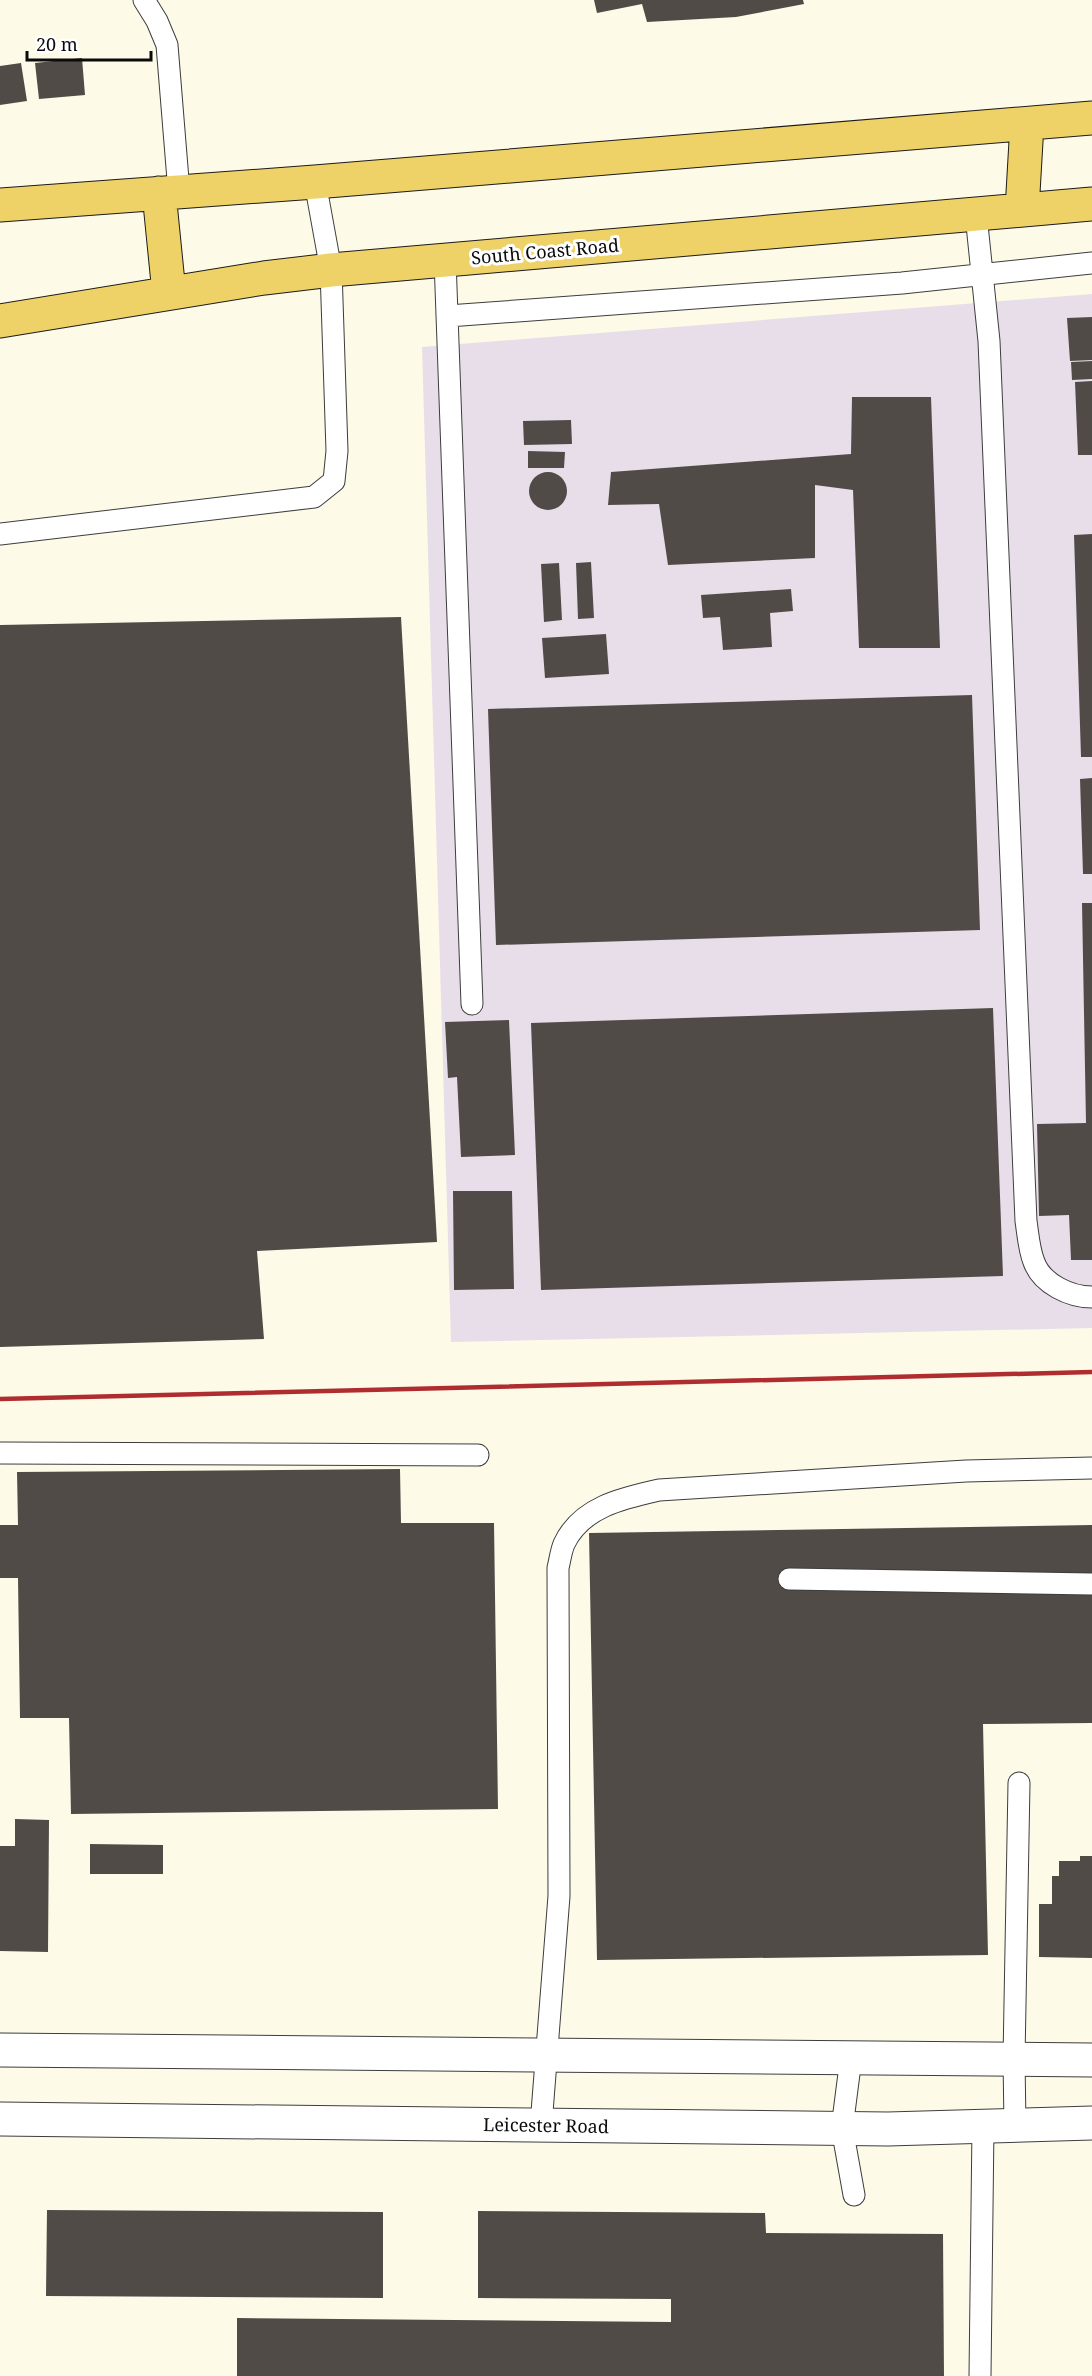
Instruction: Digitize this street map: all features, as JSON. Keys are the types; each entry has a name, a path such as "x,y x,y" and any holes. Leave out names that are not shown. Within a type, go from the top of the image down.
{"main road":[{"path":"0,205 315,182 1092,118"},
{"path":"1022,210 1027,124"},
{"path":"169,192 169,293"},
{"name":"South Coast Road","path":"0,321 264,278 331,270 1092,204"}],"street":[{"path":"0,2050 1092,2060"},
{"name":"Leicester Road","path":"0,2119 842,2128 1092,2123"}],"lane":[{"path":"144,0 157,21 167,45 169,192"},
{"path":"0,534 314,497 334,481 337,451 331,270 315,182"},
{"path":"976,215 990,353 1026,1221 1034,1264 1047,1280 1063,1291 1092,1297"},
{"path":"446,260 472,1004"},
{"path":"448,316 902,283 1092,263"},
{"path":"0,1453 478,1455"},
{"path":"541,2125 559,1896 558,1568 564,1544 584,1516 620,1499 659,1490 966,1471 1092,1468"},
{"path":"789,1579 1092,1584"},
{"path":"980,2376 999,2125 1014,2059 1019,1783"},
{"path":"851,2058 842,2128 854,2195"}],"shaded area":[{"path":"1092,294 1092,1328 451,1342 422,347"}],"building":[{"path":"594,0 803,0 804,4 736,17 647,22 642,4 597,13"},
{"path":"82,58 85,95 39,99 35,63"},
{"path":"21,63 27,101 0,105 0,66"},
{"path":"1092,317 1092,360 1070,361 1067,318"},
{"path":"1092,361 1092,379 1072,380 1071,362"},
{"path":"1092,381 1092,455 1078,455 1075,382"},
{"path":"852,397 931,397 940,648 859,648 853,490 815,485 815,558 668,565 659,504 608,505 611,472 851,454"},
{"path":"571,420 572,444 524,445 523,421"},
{"path":"528,451 565,452 564,468 528,468"},
{"path":"548,472 561,478 567,491 561,504 548,510 535,504 529,491 535,478"},
{"path":"1092,534 1092,757 1081,757 1074,535"},
{"path":"591,562 594,618 578,619 576,563"},
{"path":"559,563 562,620 544,622 541,564"},
{"path":"791,589 793,611 770,613 772,647 723,650 720,617 703,618 701,595"},
{"path":"401,617 437,1242 257,1251 264,1339 0,1347 0,625"},
{"path":"606,634 609,674 545,678 542,638"},
{"path":"972,695 980,930 496,945 488,709"},
{"path":"1092,778 1092,874 1083,874 1080,779"},
{"path":"1082,903 1092,903 1092,1260 1071,1260 1069,1215 1039,1216 1037,1124 1086,1123"},
{"path":"993,1008 1003,1276 541,1290 531,1023"},
{"path":"509,1020 515,1155 461,1157 457,1077 448,1078 445,1022"},
{"path":"453,1191 512,1191 514,1289 454,1290"},
{"path":"400,1469 401,1523 494,1523 498,1809 71,1814 69,1718 20,1718 18,1578 0,1578 0,1525 18,1525 17,1472"},
{"path":"1092,1525 1092,1723 983,1724 988,1955 597,1960 589,1533"},
{"path":"15,1819 49,1820 48,1952 0,1951 0,1846 15,1846"},
{"path":"90,1844 163,1845 163,1874 90,1874"},
{"path":"1080,1856 1092,1856 1092,1958 1039,1957 1039,1904 1052,1904 1052,1876 1059,1876 1059,1861 1080,1861"},
{"path":"47,2210 383,2212 383,2298 46,2296"},
{"path":"478,2211 765,2213 766,2233 943,2234 944,2376 237,2376 237,2318 671,2322 671,2299 478,2298"}],"railway":[{"path":"0,1399 1092,1372"}]}
